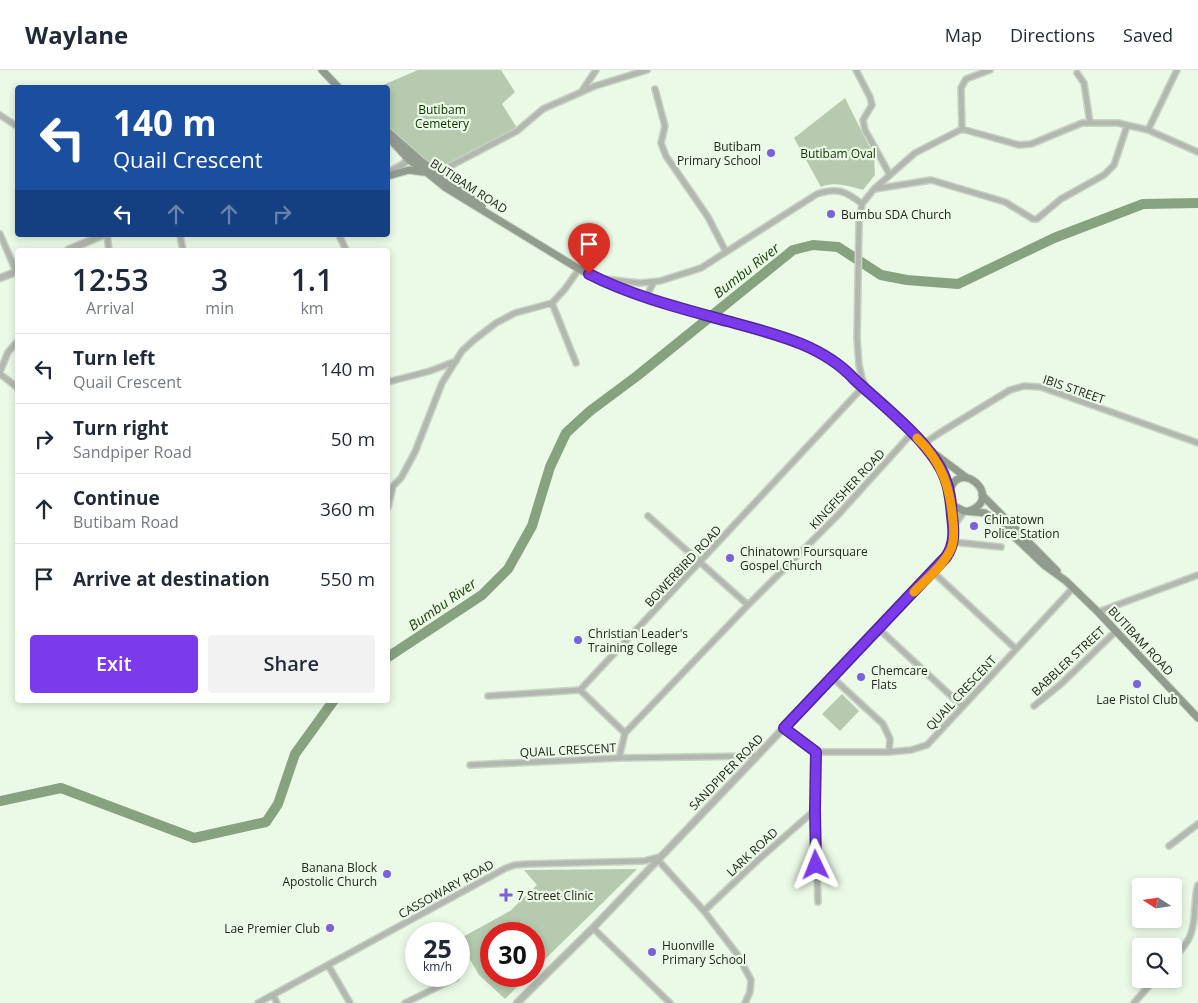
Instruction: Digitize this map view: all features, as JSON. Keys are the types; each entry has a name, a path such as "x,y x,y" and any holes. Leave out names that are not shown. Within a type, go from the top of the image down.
{"main road":[{"path":"322,70 336,85"},
{"name":"BUTIBAM ROAD","path":"390,134 414,160"},
{"name":"BUTIBAM ROAD","path":"390,139 414,160 434,174 453,193 598,279 647,298 790,339 819,352 843,367 925,446 967,478"},
{"path":"390,174 417,170 434,174"},
{"name":"BUTIBAM ROAD","path":"925,446 944,475 950,498"},
{"path":"967,478 979,484 982,495 978,506 966,511 958,510 950,498 950,488 954,482 967,478"},
{"name":"BUTIBAM ROAD","path":"982,495 1098,612 1198,718"},
{"name":"BUTIBAM ROAD","path":"966,511 985,513 1000,523 1044,565 1066,581"}],"street":[{"path":"582,92 596,70"},
{"path":"434,174 517,131 543,109 595,86 647,70"},
{"path":"856,70 872,104 863,120 865,130 890,175"},
{"path":"962,129 961,88 966,79 990,70"},
{"path":"1148,130 1177,70"},
{"path":"1077,73 1084,84 1090,123"},
{"path":"655,89 665,126 661,143 666,156 708,217 726,252"},
{"path":"0,115 15,125"},
{"path":"872,396 862,378 857,339 859,223 862,204 874,189 915,153 962,129 1019,145 1031,144 1082,123 1118,123 1148,130 1198,152"},
{"path":"874,189 932,180 1005,202 1033,219 1037,219 1061,199 1104,175 1114,165 1127,126"},
{"name":"BUTIBAM ROAD","path":"390,173 414,160"},
{"path":"598,279 640,283 654,282 680,276 701,268 817,194 826,191 849,194 862,204"},
{"path":"0,234 15,267"},
{"path":"73,248 99,237"},
{"path":"85,248 88,242"},
{"path":"390,489 401,478 415,452 442,383 462,351 496,323 515,313 552,303 566,289 579,269"},
{"path":"0,278 15,272"},
{"path":"647,298 654,282"},
{"path":"552,303 576,362"},
{"path":"15,344 8,352 0,373 15,386"},
{"path":"390,381 430,371 456,360"},
{"name":"IBIS STREET","path":"925,446 941,432 1005,392 1024,386 1041,387 1198,443"},
{"name":"BOWERBIRD ROAD","path":"580,690 863,387"},
{"name":"KINGFISHER ROAD","path":"625,733 838,515 912,433"},
{"path":"390,499 393,486"},
{"path":"950,498 953,542 1001,547"},
{"path":"953,526 966,511"},
{"path":"648,516 748,605"},
{"name":"SANDPIPER ROAD","path":"517,1003 833,678 933,572 946,557 953,542"},
{"path":"933,572 1016,649"},
{"path":"1098,612 1198,575"},
{"name":"QUAIL CRESCENT","path":"816,752 889,752 911,750 927,744 1073,588"},
{"path":"879,629 962,706"},
{"name":"BABBLER STREET","path":"1034,706 1061,684 1116,631"},
{"path":"833,678 883,724 890,739 889,752"},
{"path":"488,696 580,690 625,733 619,758"},
{"path":"784,728 816,752 815,810 818,902"},
{"name":"QUAIL CRESCENT","path":"470,765 619,758 756,756"},
{"name":"LARK ROAD","path":"704,911 815,810"},
{"path":"1169,846 1198,824"},
{"path":"660,858 737,954 751,980 750,992 745,1003"},
{"name":"CASSOWARY ROAD","path":"258,1003 506,868 515,865 644,861 660,858"},
{"path":"1182,947 1190,936 1193,926 1195,895 1198,885"},
{"path":"592,928 670,1003"},
{"path":"328,965 350,1003"},
{"path":"405,1003 438,987"},
{"path":"1134,1003 1147,988"},
{"path":"273,995 277,1003"}],"green space":[{"name":"Butibam Cemetery","path":"418,70 501,70 515,92 502,104 517,128 437,173 390,132 390,85 383,85"},
{"name":"Butibam Oval","path":"845,98 874,156 875,175 863,190 836,184 821,187 794,138"},
{"path":"842,694 859,711 840,731 822,714"},
{"path":"637,869 545,959 545,922 490,922 510,911 537,885 524,870"},
{"path":"480,927 480,976 470,960 470,933"},
{"path":"492,987 517,987 505,999"}],"waterway":[{"name":"Bumbu River","path":"390,656 482,595 508,569 532,526 550,467 566,433 590,411 637,376 793,250 813,245 838,247 881,275 907,280 958,284 1054,238 1143,204 1198,203"},
{"name":"Bumbu River","path":"0,801 61,788 194,838 266,822 278,804 295,754 332,703"}],"slow traffic":[{"path":"914,592 942,562 950,551 953,542 951,502 946,480 927,448 917,438"}],"place":[{"name":"Butibam Primary School","path":"771,153"},
{"name":"Bumbu SDA Church","path":"831,214"},
{"name":"Chinatown Police Station","path":"974,526"},
{"name":"Chinatown Foursquare Gospel Church","path":"730,558"},
{"name":"Christian Leader's Training College","path":"578,640"},
{"name":"Chemcare Flats","path":"861,677"},
{"name":"Lae Pistol Club","path":"1137,684"},
{"name":"Banana Block Apostolic Church","path":"387,874"},
{"name":"7 Street Clinic","path":"506,895"},
{"name":"Lae Premier Club","path":"330,928"},
{"name":"Huonville Primary School","path":"652,952"}],"route":[{"path":"589,274 642,296 790,339 819,352 843,367 927,448 946,480 951,502 953,526 953,542 950,551 933,572 784,728 816,752 816,865"}]}
